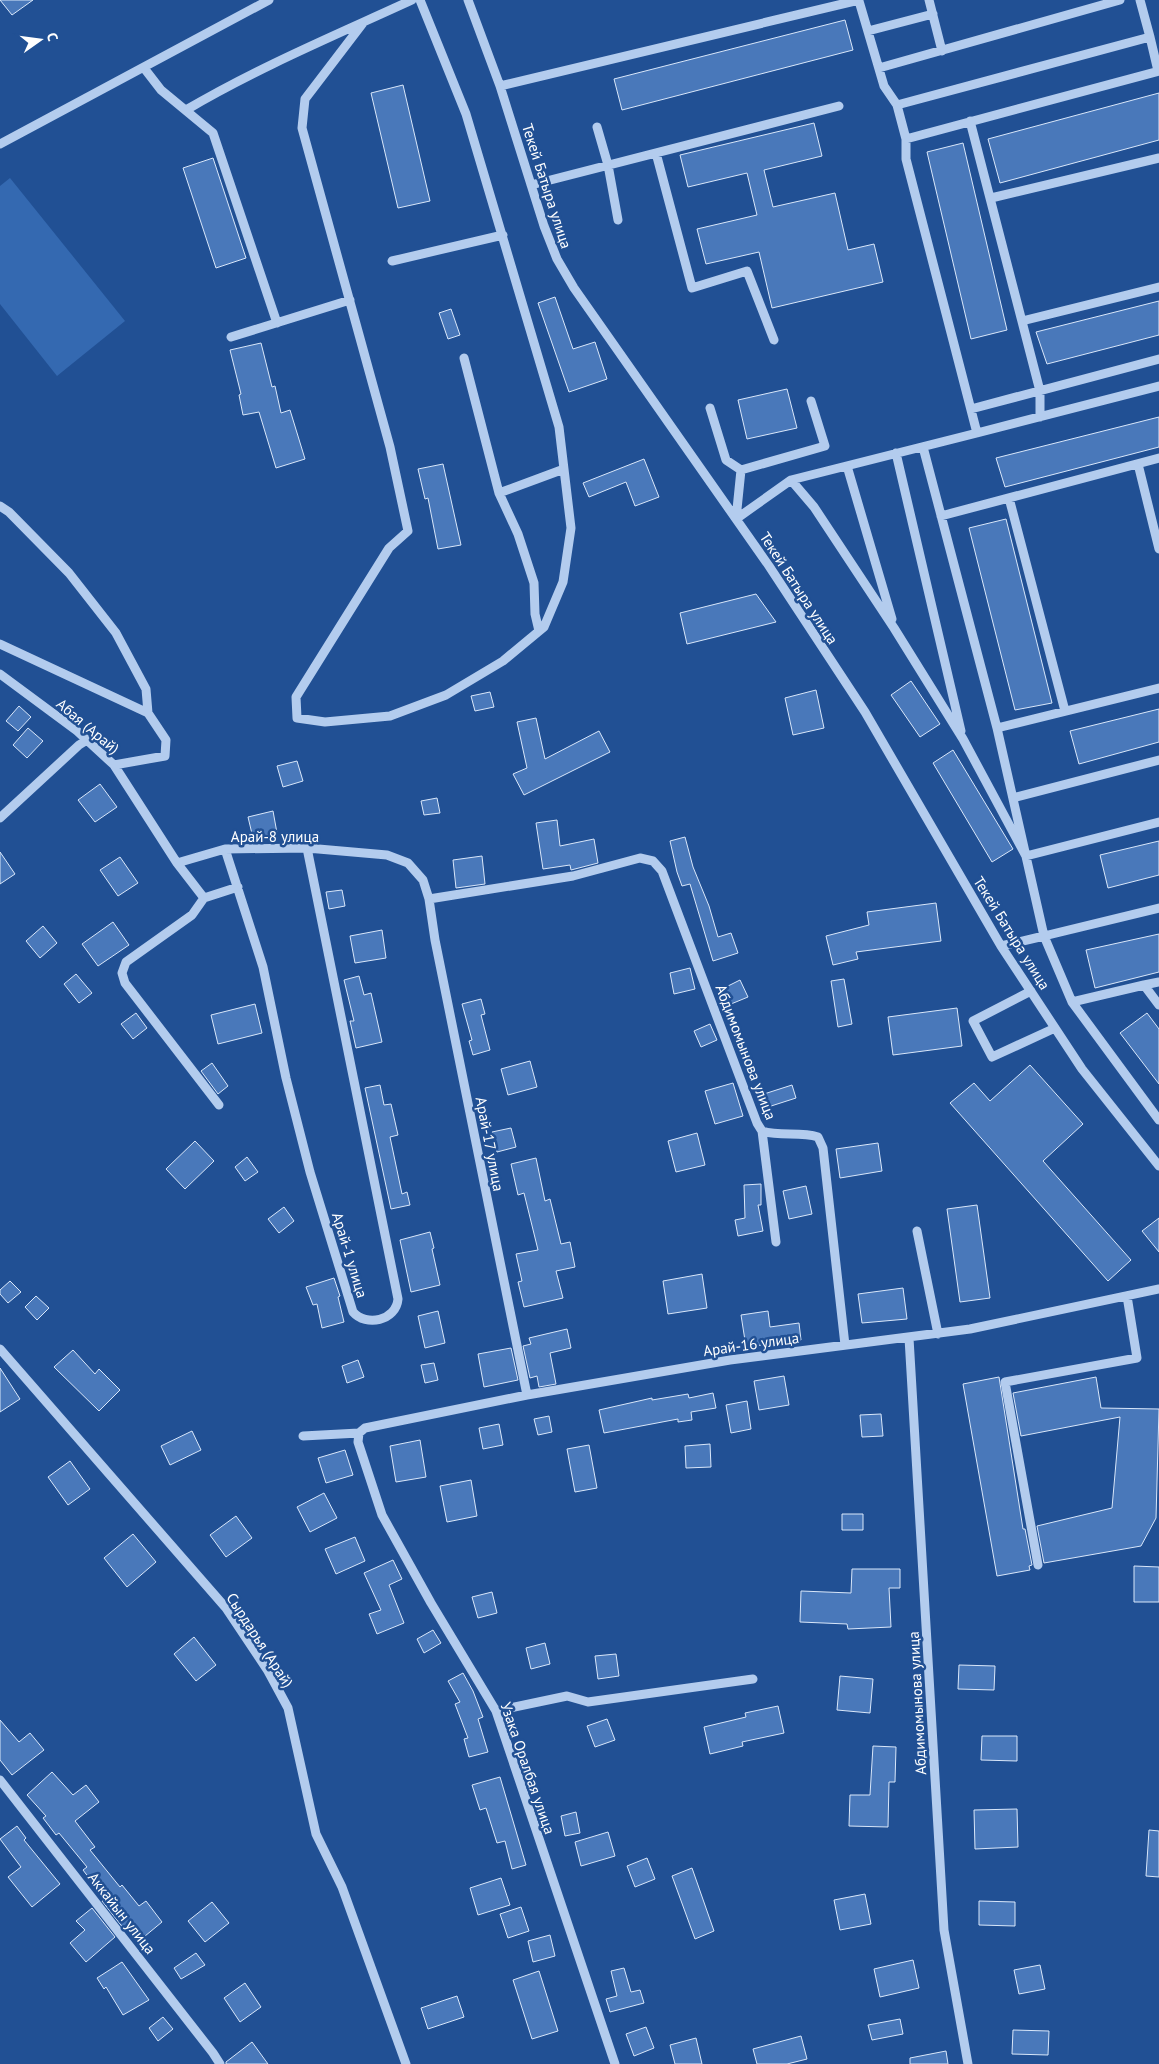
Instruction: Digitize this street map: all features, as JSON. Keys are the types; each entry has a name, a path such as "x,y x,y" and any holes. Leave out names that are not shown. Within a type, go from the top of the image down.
{"street":[{"path":"0,144 269,0"},
{"path":"186,110 280,60 412,0"},
{"path":"363,23 305,99 302,128 390,447 408,531 389,548 296,697 298,718 325,722 390,716 446,695 503,661 544,627 563,582 571,528 559,427 466,114 420,0"},
{"name":"Текей Батыра улица","path":"468,0 500,86 531,185 557,259 574,288 736,519 865,712 1001,946 1082,1068 1159,1166"},
{"path":"500,86 859,0 884,86 897,105 906,139 906,159 977,433"},
{"path":"930,0 942,52"},
{"path":"880,68 942,52 1120,0"},
{"path":"906,139 1158,71 1140,0"},
{"path":"868,31 933,14"},
{"path":"897,105 1150,37"},
{"path":"144,68 161,90 213,132 276,323"},
{"path":"531,185 839,106"},
{"path":"970,122 1040,391 1040,417"},
{"path":"597,127 608,165 618,220"},
{"path":"656,153 692,288 747,271 774,340"},
{"path":"991,198 1159,158"},
{"path":"392,261 503,235"},
{"path":"1022,322 1159,287"},
{"path":"231,337 350,300"},
{"path":"464,358 499,493 518,534 534,583 535,614 538,631"},
{"path":"972,409 1159,359"},
{"path":"736,519 791,480 1159,386"},
{"path":"710,408 726,460 741,470 825,446 812,401"},
{"path":"923,447 996,728 1044,936 1072,1002 1159,1120"},
{"path":"896,453 963,739"},
{"path":"941,516 1159,458"},
{"path":"1138,464 1159,549"},
{"path":"847,466 894,628"},
{"path":"499,493 564,469"},
{"path":"736,519 741,470"},
{"path":"791,480 814,507 894,628 963,739 1026,856"},
{"path":"1009,498 1065,711"},
{"path":"0,506 70,573 116,633 146,689 148,713 166,740 165,756 114,765"},
{"path":"0,644 148,713"},
{"name":"Абая (Арай)","path":"0,674 87,740 114,765 177,863"},
{"path":"996,728 1159,688"},
{"path":"0,818 87,740"},
{"path":"1012,798 1159,760"},
{"path":"1026,856 1159,822"},
{"name":"Арай-8 улица","path":"177,863 225,849 307,848 387,855 408,863 423,880 429,898"},
{"name":"Арай-1 улица","path":"225,849 263,967 286,1078 310,1172 353,1312 358,1318 375,1321 393,1312 398,1307 398,1299 307,848"},
{"name":"Абдимомынова улица","path":"429,898 573,876 640,858 653,861 662,871 757,1123 762,1131 771,1134 808,1134 818,1137 823,1148 845,1345"},
{"path":"177,863 204,898"},
{"path":"219,1105 125,984 122,972 126,962 192,915 204,898 238,887"},
{"name":"Арай-17 улица","path":"429,898 435,940 527,1396"},
{"path":"1001,946 1159,908"},
{"path":"1072,1002 1159,982"},
{"path":"1144,985 1159,1005"},
{"path":"1031,991 973,1021 992,1057 1056,1028"},
{"path":"762,1131 776,1242"},
{"path":"917,1231 938,1334"},
{"name":"Арай-16 улица","path":"303,1436 358,1438 365,1428 527,1396 730,1360 970,1329 1159,1289"},
{"path":"1038,1565 1005,1382 1137,1358 1127,1296"},
{"name":"Абдимомынова улица","path":"909,1338 944,1930 968,2064"},
{"name":"Сырдарья (Арай)","path":"0,1349 226,1608 268,1671 288,1708 316,1834 342,1887 406,2064"},
{"name":"Узака Оралбая улица","path":"358,1438 382,1515 431,1603 496,1711 615,2064"},
{"path":"496,1711 566,1696 588,1702 753,1679"},
{"name":"Аккайын улица","path":"0,1780 220,2064"}],"shaded area":[{"path":"10,178 125,321 57,376 0,304 0,186"}],"building":[{"path":"0,0 33,0 12,15"},
{"path":"845,20 853,50 622,110 614,79"},
{"path":"403,85 430,201 398,208 371,93"},
{"path":"1159,93 1159,140 1000,183 988,139"},
{"path":"814,123 822,156 764,170 773,207 835,193 848,250 874,244 883,282 772,308 759,252 706,264 697,229 757,215 747,173 688,187 680,155"},
{"path":"963,143 1007,330 971,339 927,152"},
{"path":"213,158 246,258 216,268 183,168"},
{"path":"555,297 573,349 595,342 607,379 569,392 538,303"},
{"path":"1159,301 1159,335 1047,364 1036,332"},
{"path":"451,309 460,335 448,339 439,313"},
{"path":"261,343 272,387 275,386 281,413 290,410 305,459 276,468 259,412 243,415 239,395 241,394 230,350"},
{"path":"787,389 797,428 747,439 738,400"},
{"path":"1159,417 1159,447 1005,487 996,458"},
{"path":"644,459 659,497 635,506 626,482 589,497 583,483"},
{"path":"443,464 461,545 438,549 428,498 425,499 418,469"},
{"path":"1006,519 1052,703 1015,710 969,528"},
{"path":"756,594 776,622 687,644 680,613"},
{"path":"911,681 940,724 920,737 891,695"},
{"path":"816,690 824,728 793,735 785,698"},
{"path":"490,692 494,707 475,711 471,696"},
{"path":"19,706 31,717 18,731 6,721"},
{"path":"1159,709 1159,742 1079,764 1070,731"},
{"path":"536,718 545,759 599,731 610,752 524,795 513,774 527,768 517,722"},
{"path":"28,728 43,741 27,758 13,745"},
{"path":"953,750 1013,849 992,862 933,763"},
{"path":"297,761 303,781 283,787 277,766"},
{"path":"100,784 117,807 95,822 78,800"},
{"path":"437,798 440,813 424,815 421,801"},
{"path":"273,811 277,833 253,838 248,817"},
{"path":"557,820 560,846 594,839 598,863 571,870 570,865 543,869 536,823"},
{"path":"685,837 693,867 709,906 718,937 731,933 738,953 713,961 690,884 682,886 670,841"},
{"path":"1159,841 1159,875 1108,888 1100,855"},
{"path":"0,852 15,874 0,884"},
{"path":"482,856 485,884 456,888 453,860"},
{"path":"120,857 138,883 118,896 100,870"},
{"path":"342,890 345,906 329,909 326,892"},
{"path":"936,903 941,941 856,952 858,959 833,965 826,936 869,925 867,912"},
{"path":"113,922 129,945 98,966 82,944"},
{"path":"43,926 57,943 40,958 26,941"},
{"path":"382,930 386,958 355,963 350,936"},
{"path":"1159,934 1159,972 1095,988 1086,950"},
{"path":"690,968 695,989 674,994 670,973"},
{"path":"76,974 92,993 79,1003 64,984"},
{"path":"359,976 364,995 371,993 382,1042 356,1048 350,1021 354,1021 344,980"},
{"path":"844,979 852,1024 838,1027 831,981"},
{"path":"740,980 748,997 731,1004 724,988"},
{"path":"481,999 485,1014 481,1015 490,1050 473,1055 469,1041 472,1040 462,1004"},
{"path":"255,1004 262,1033 218,1044 211,1015"},
{"path":"957,1008 962,1046 893,1055 888,1017"},
{"path":"136,1013 147,1028 133,1039 121,1024"},
{"path":"1147,1013 1159,1029 1159,1084 1120,1033"},
{"path":"710,1024 717,1040 701,1047 694,1031"},
{"path":"530,1061 537,1087 508,1095 501,1069"},
{"path":"212,1063 228,1086 218,1094 201,1071"},
{"path":"1030,1065 1083,1124 1043,1161 1131,1260 1108,1281 950,1103 974,1083 990,1101"},
{"path":"733,1083 743,1116 715,1124 705,1091"},
{"path":"380,1085 384,1105 391,1104 398,1135 390,1137 402,1194 407,1192 410,1205 391,1209 365,1088"},
{"path":"792,1085 796,1098 768,1107 764,1094"},
{"path":"511,1128 516,1147 497,1152 492,1132"},
{"path":"697,1133 705,1165 676,1172 668,1141"},
{"path":"195,1141 214,1161 185,1189 166,1169"},
{"path":"878,1143 882,1171 840,1178 836,1149"},
{"path":"247,1157 258,1172 245,1181 235,1167"},
{"path":"536,1158 545,1201 550,1199 561,1244 570,1242 575,1267 556,1271 563,1298 524,1307 518,1282 522,1281 516,1254 538,1250 524,1193 518,1195 511,1164"},
{"path":"761,1184 761,1205 758,1205 763,1231 738,1236 735,1220 745,1218 744,1185"},
{"path":"806,1186 812,1214 789,1219 783,1191"},
{"path":"977,1205 990,1298 960,1302 947,1209"},
{"path":"284,1207 294,1221 279,1233 268,1219"},
{"path":"1159,1218 1159,1252 1142,1231"},
{"path":"430,1232 440,1285 411,1292 400,1240"},
{"path":"702,1274 707,1308 668,1314 663,1281"},
{"path":"334,1278 340,1296 338,1297 344,1322 322,1328 317,1304 313,1305 306,1287"},
{"path":"10,1281 21,1292 8,1303 0,1294 0,1290"},
{"path":"903,1288 907,1319 862,1323 858,1294"},
{"path":"36,1296 49,1308 37,1320 25,1307"},
{"path":"438,1311 445,1343 425,1348 418,1316"},
{"path":"768,1311 770,1327 799,1323 801,1340 746,1347 741,1315"},
{"path":"567,1329 571,1348 550,1353 556,1384 539,1387 537,1376 530,1378 523,1346 531,1344 529,1338"},
{"path":"511,1348 518,1380 484,1387 478,1354"},
{"path":"73,1350 95,1374 99,1369 120,1390 99,1411 54,1367"},
{"path":"358,1360 364,1377 347,1383 342,1366"},
{"path":"434,1363 438,1380 425,1383 421,1365"},
{"path":"0,1368 20,1399 0,1412"},
{"path":"784,1376 789,1405 759,1410 754,1381"},
{"path":"999,1377 1023,1529 1025,1529 1032,1565 1029,1566 1030,1570 997,1576 963,1384"},
{"path":"1096,1377 1101,1408 1159,1409 1156,1518 1141,1546 1044,1563 1037,1526 1112,1508 1120,1417 1021,1436 1013,1393"},
{"path":"713,1393 716,1408 691,1412 692,1420 678,1422 678,1419 604,1433 599,1410 652,1398 652,1400 688,1394 689,1398"},
{"path":"747,1401 751,1429 731,1433 726,1405"},
{"path":"881,1414 883,1436 862,1437 860,1415"},
{"path":"549,1416 552,1432 538,1435 534,1419"},
{"path":"499,1424 503,1445 483,1449 479,1428"},
{"path":"192,1431 201,1450 170,1465 161,1446"},
{"path":"420,1440 426,1477 396,1482 390,1446"},
{"path":"710,1444 711,1467 686,1468 685,1446"},
{"path":"589,1445 597,1488 575,1492 567,1449"},
{"path":"345,1450 353,1475 326,1483 318,1458"},
{"path":"70,1461 90,1489 68,1505 48,1477"},
{"path":"471,1480 477,1516 447,1522 440,1486"},
{"path":"324,1493 337,1518 310,1532 297,1507"},
{"path":"842,1514 863,1514 863,1530 842,1530"},
{"path":"236,1516 252,1538 226,1557 210,1535"},
{"path":"133,1534 156,1562 127,1587 104,1558"},
{"path":"355,1537 365,1561 336,1574 325,1549"},
{"path":"393,1560 402,1579 389,1585 404,1623 377,1634 369,1614 381,1610 364,1573"},
{"path":"1134,1566 1159,1567 1159,1602 1134,1602"},
{"path":"852,1569 900,1569 900,1588 889,1588 891,1627 848,1629 847,1624 800,1622 801,1591 851,1593"},
{"path":"492,1592 497,1613 478,1618 472,1597"},
{"path":"433,1630 441,1643 424,1653 417,1639"},
{"path":"194,1637 216,1665 196,1681 174,1654"},
{"path":"545,1643 550,1664 531,1669 526,1648"},
{"path":"616,1654 619,1676 598,1679 595,1656"},
{"path":"959,1665 995,1666 994,1690 958,1689"},
{"path":"463,1673 473,1691 483,1717 478,1719 488,1752 469,1757 464,1739 468,1738 455,1704 460,1702 448,1681"},
{"path":"840,1676 873,1679 870,1713 837,1710"},
{"path":"778,1706 784,1733 742,1742 743,1746 710,1754 704,1727 746,1717 745,1713"},
{"path":"607,1719 615,1740 595,1747 587,1726"},
{"path":"0,1720 19,1742 30,1733 44,1750 12,1775 0,1760"},
{"path":"982,1736 1017,1736 1017,1761 981,1760"},
{"path":"873,1746 896,1747 895,1782 889,1782 888,1827 849,1826 850,1795 870,1795"},
{"path":"52,1772 73,1795 86,1785 99,1802 75,1821 95,1847 90,1850 120,1887 122,1885 139,1906 146,1901 162,1922 139,1941 128,1927 124,1929 102,1901 105,1899 83,1870 87,1867 59,1833 56,1835 43,1818 46,1816 27,1795"},
{"path":"500,1777 526,1865 512,1869 505,1841 497,1843 486,1808 480,1810 472,1785"},
{"path":"1017,1809 1018,1847 975,1849 974,1810"},
{"path":"576,1812 580,1833 565,1836 561,1816"},
{"path":"17,1826 26,1838 24,1840 60,1884 32,1907 8,1877 21,1867 0,1839"},
{"path":"1149,1830 1159,1831 1159,1877 1146,1876"},
{"path":"608,1832 615,1856 581,1866 575,1842"},
{"path":"647,1858 655,1879 635,1887 627,1866"},
{"path":"692,1868 714,1931 695,1939 672,1876"},
{"path":"501,1878 510,1905 478,1915 470,1888"},
{"path":"865,1894 871,1924 840,1930 834,1900"},
{"path":"979,1901 1015,1902 1015,1926 979,1925"},
{"path":"212,1902 229,1923 205,1942 188,1921"},
{"path":"521,1907 529,1931 508,1938 500,1914"},
{"path":"92,1908 115,1937 86,1962 70,1943 85,1930 76,1921"},
{"path":"550,1935 555,1956 533,1962 528,1941"},
{"path":"196,1953 205,1965 181,1979 174,1968"},
{"path":"913,1960 919,1988 880,1997 874,1969"},
{"path":"122,1962 149,2000 123,2015 106,1987 104,1989 97,1978"},
{"path":"1040,1965 1045,1989 1019,1994 1014,1970"},
{"path":"624,1968 631,1992 640,1990 644,2003 610,2012 606,1999 617,1996 611,1971"},
{"path":"539,1971 558,2031 532,2039 513,1980"},
{"path":"245,1983 261,2007 240,2022 224,1998"},
{"path":"457,1996 464,2017 428,2029 421,2008"},
{"path":"163,2017 173,2029 158,2041 149,2028"},
{"path":"900,2019 903,2034 872,2040 868,2025"},
{"path":"646,2027 654,2048 634,2056 626,2034"},
{"path":"1013,2030 1049,2031 1048,2055 1012,2054"},
{"path":"801,2036 807,2059 787,2064 757,2064 753,2049"},
{"path":"696,2038 702,2064 675,2064 670,2045"},
{"path":"252,2042 268,2064 226,2064 226,2062"},
{"path":"946,2051 948,2064 910,2064 910,2058"}]}
